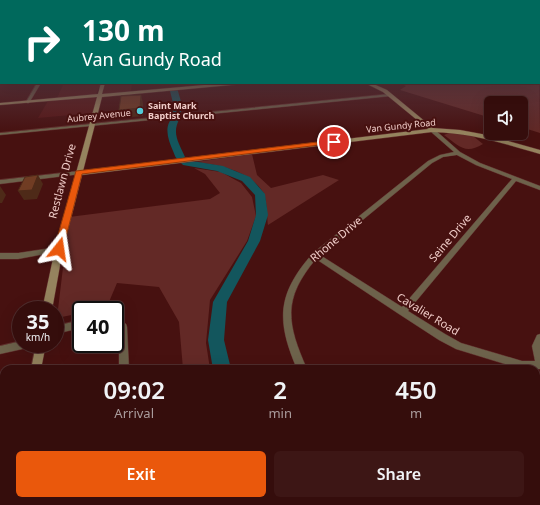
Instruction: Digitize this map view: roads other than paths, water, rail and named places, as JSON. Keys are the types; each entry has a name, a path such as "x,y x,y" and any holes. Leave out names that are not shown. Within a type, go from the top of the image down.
{"street":[{"path":"28,102 37,87"},
{"name":"Restlawn Drive","path":"49,301 59,249 102,87"},
{"path":"0,104 200,87"},
{"path":"376,87 390,95 458,153 478,164 540,188"},
{"name":"Aubrey Avenue","path":"0,134 390,95"},
{"name":"Van Gundy Road","path":"0,182 432,130 455,131 482,135 540,152"},
{"name":"Rhone Drive","path":"300,365 290,342 286,315 290,290 304,267 314,255 430,162 442,156 458,153"},
{"name":"Seine Drive","path":"402,312 515,179"},
{"path":"0,256 18,256 59,249"},
{"name":"Cavalier Road","path":"314,255 402,312 459,346 522,365 540,365"},
{"path":"540,338 536,346 540,365"},
{"path":"0,350 12,347"},
{"path":"37,365 39,353"},
{"path":"124,353 124,365"}],"waterway":[{"path":"174,91 178,107 176,114"},
{"path":"176,118 171,128 171,133 173,142 180,157"},
{"path":"186,163 219,168 246,179 260,194 262,215 254,241 220,302 216,340 221,365"}],"place":[{"name":"Saint Mark Baptist Church","path":"140,111"}]}
